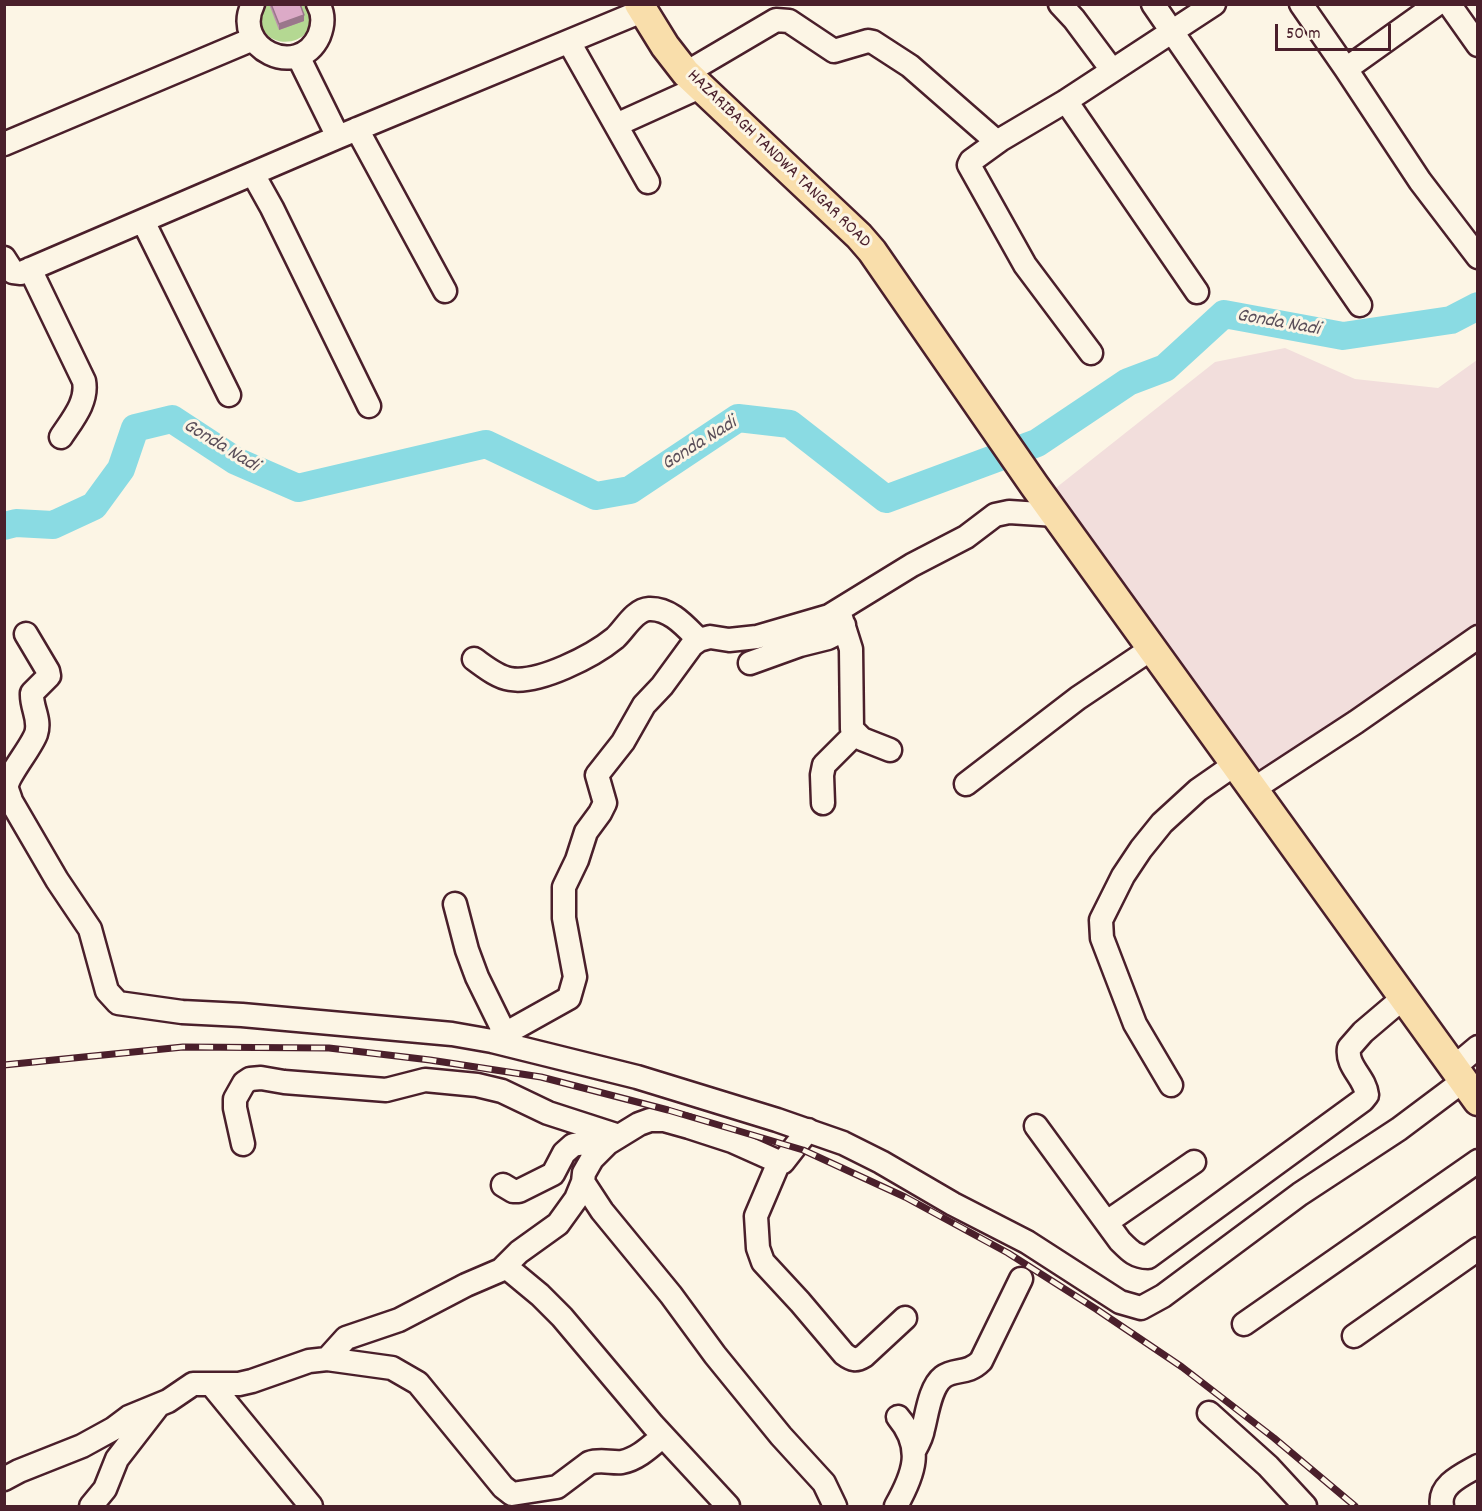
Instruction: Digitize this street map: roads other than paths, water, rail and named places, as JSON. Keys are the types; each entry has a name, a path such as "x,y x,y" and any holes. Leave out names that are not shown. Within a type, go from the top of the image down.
{"main road":[{"name":"HAZARIBAGH TANDWA TANGAR ROAD","path":"640,8 693,80 873,251 1034,485 1464,1084"}],"street":[{"path":"253,4 249,18 254,39 260,48 278,57 298,56 316,42 321,32 324,6"},
{"path":"1060,4 1112,70"},
{"path":"1153,4 1360,305"},
{"path":"1091,353 1025,265 969,165 971,161 997,142 1066,101 1214,4"},
{"path":"1301,4 1420,182 1478,257"},
{"path":"1346,69 1437,4"},
{"path":"1449,4 1478,45"},
{"path":"61,437 83,401 86,392 84,381 13,269 143,221 569,42 640,8"},
{"path":"616,126 693,80 762,27 783,19 834,51 868,40 873,42 910,66 997,142"},
{"path":"4,144 254,39"},
{"path":"569,42 648,182"},
{"path":"298,56 445,291"},
{"path":"1066,101 1197,292"},
{"path":"252,174 272,208 369,406"},
{"path":"143,221 229,395"},
{"path":"750,663 838,633 841,618 912,565 966,537 995,515 1009,512 1056,515"},
{"path":"474,659 502,677 511,680 537,677 591,653 615,638 635,616 649,609 660,610 671,615 699,640"},
{"path":"498,1037 569,998 575,976 564,918 564,887 577,860 586,832 605,803 597,775 623,742 644,705 662,686 692,645 710,637 729,640 757,637 829,616 841,618"},
{"path":"841,618 851,649 852,729 862,739 890,750"},
{"path":"26,634 49,676 32,693 32,702 39,724 29,751 10,778 7,789 11,801 57,880 90,929 107,991 118,1003 182,1012 498,1037 579,1064 618,1072 808,1130 843,1143 1027,1242 1120,1302 1141,1308 1163,1296 1300,1194 1464,1084 1478,1047"},
{"path":"1252,790 1356,722 1478,637"},
{"path":"966,784 1078,698 1151,649"},
{"path":"823,803 824,765 855,734"},
{"path":"1171,1085 1135,1024 1102,938 1101,920 1123,876 1162,823 1198,790 1234,765"},
{"path":"455,904 467,950 498,1037"},
{"path":"1036,1126 1120,1241 1131,1252 1141,1257 1148,1257 1351,1110 1367,1095 1367,1089 1349,1061 1349,1048 1363,1032 1403,999"},
{"path":"243,1144 235,1099 244,1083 250,1079 261,1078 386,1090 425,1080 477,1085 502,1092 614,1139"},
{"path":"327,1359 346,1338 399,1320 505,1266 519,1252 558,1224 576,1199 587,1166 614,1139 639,1124 650,1120 664,1120 732,1141 779,1162 783,1162 808,1130"},
{"path":"503,1185 513,1191 519,1191 553,1174 564,1153 573,1144 614,1139"},
{"path":"1244,1324 1478,1161"},
{"path":"779,1162 756,1216 758,1248 770,1272 851,1359 857,1360 864,1356 905,1318"},
{"path":"1107,1222 1194,1162"},
{"path":"583,1182 602,1211 671,1295 709,1348 781,1436 824,1483 835,1506"},
{"path":"1354,1336 1478,1249"},
{"path":"505,1266 562,1317 663,1436 728,1506"},
{"path":"914,1451 923,1432 934,1392 941,1379 974,1369 981,1361 1021,1279"},
{"path":"4,1479 82,1446 137,1413 158,1406 193,1384 252,1382 309,1361 327,1359 392,1368 418,1383 503,1487 512,1494 557,1487 589,1463 629,1460 663,1436"},
{"path":"211,1384 311,1506"},
{"path":"91,1506 105,1489 117,1458 158,1406"},
{"path":"1209,1413 1268,1466 1305,1506"},
{"path":"896,1506 912,1473 914,1451 912,1438 897,1417"},
{"path":"1442,1506 1442,1495 1449,1484 1478,1466"}],"waterway":[{"name":"Gonda Nadi","path":"4,526 16,523 53,525 94,506 121,469 135,428 172,419 236,461 298,488 486,444 596,496 630,490 738,418 790,424 886,499 1037,443 1128,382 1165,368 1224,314 1343,336 1451,320 1478,306"}],"railway":[{"path":"4,1065 183,1047 329,1048 541,1077 668,1110 803,1150 905,1197 1008,1253 1096,1309 1182,1367 1274,1438 1355,1506"}]}
